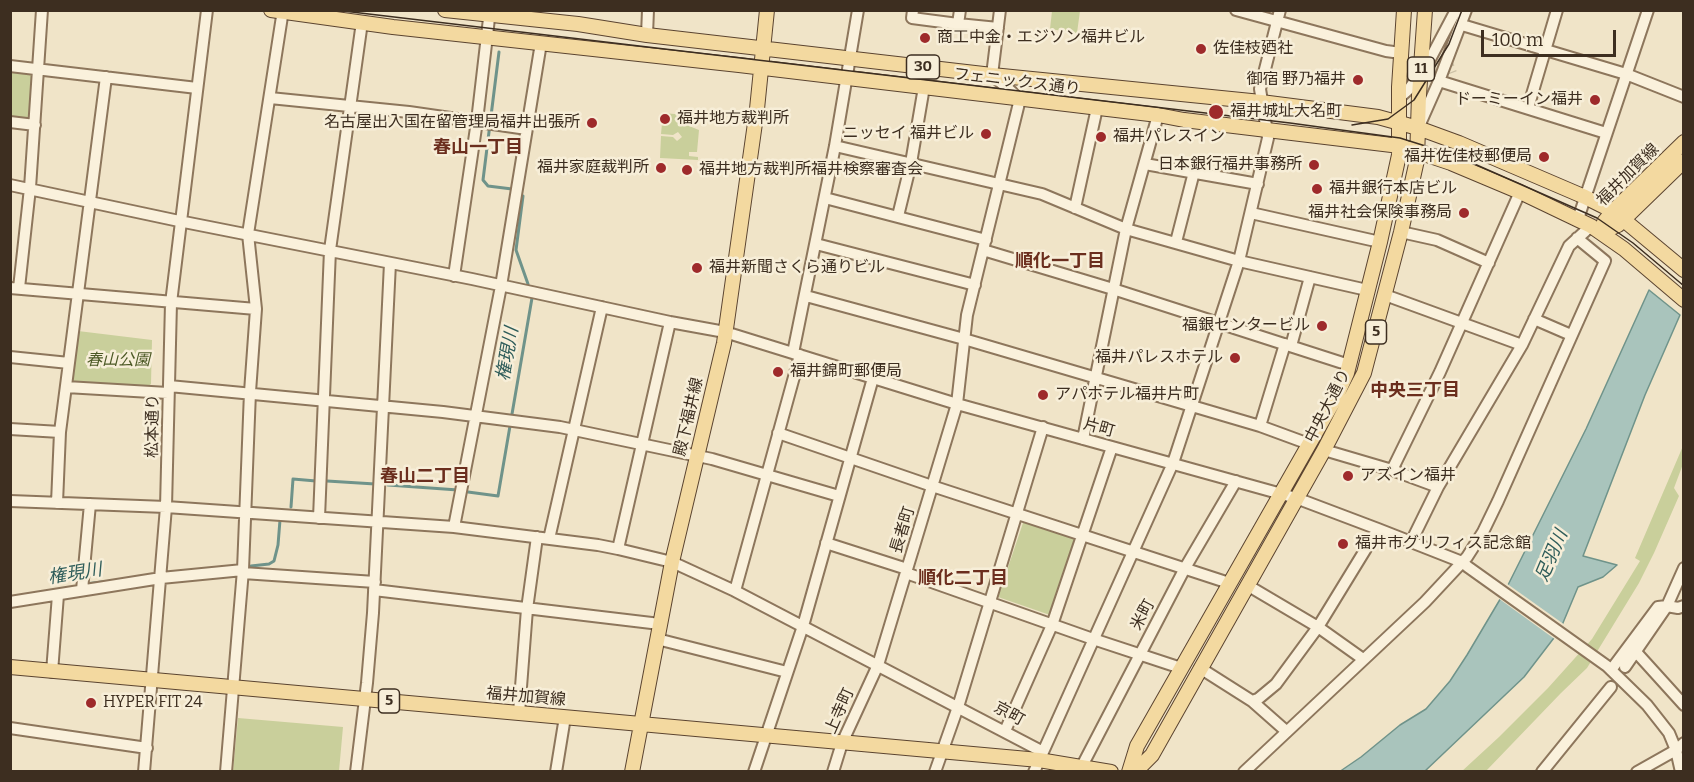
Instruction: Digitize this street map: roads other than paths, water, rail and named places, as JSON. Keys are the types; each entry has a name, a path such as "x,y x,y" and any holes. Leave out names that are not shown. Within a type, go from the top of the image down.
{"main road":[{"name":"フェニックス通り","path":"445,10 490,13 647,35 992,75 1261,102 1361,114 1400,122 1585,197 1618,215 1683,270"},
{"name":"殿下福井線","path":"632,771 672,562 725,332 762,68 767,10"},
{"name":"中央大通り","path":"1129,771 1135,749 1336,397 1349,364 1380,242 1400,146 1399,98 1404,10"},
{"name":"中央大通り","path":"1135,771 1151,757 1361,381 1371,352 1401,232 1418,152 1425,10"},
{"name":"フェニックス通り","path":"279,11 1158,115 1400,146 1451,163 1578,219 1624,249 1683,300"},
{"path":"1361,114 1382,110 1399,98"},
{"name":"福井加賀線","path":"1596,229 1613,228 1618,215 1683,142"},
{"name":"福井加賀線","path":"1618,215 1683,161"},
{"name":"福井加賀線","path":"10,667 1039,761"},
{"name":"京町","path":"1039,761 1111,771"}],"street":[{"path":"42,10 30,188 15,288 256,309"},
{"name":"松本通り","path":"144,771 166,507 171,303 179,221 207,10"},
{"path":"647,35 648,10"},
{"path":"735,591 778,433 796,354 858,10"},
{"path":"913,10 912,18 998,28"},
{"path":"958,24 960,10"},
{"path":"1000,10 992,75 1020,99"},
{"path":"1236,10 1279,16 1386,51 1401,53"},
{"path":"1399,98 1421,74 1456,10"},
{"path":"1418,128 1462,25 1466,10"},
{"path":"1528,108 1557,10"},
{"path":"1578,219 1648,10"},
{"path":"226,771 243,572 249,392 256,309 248,234 270,98 279,11"},
{"path":"454,276 486,123 487,36 490,13"},
{"path":"1039,761 1173,464 1219,324 1239,261 1268,138 1260,89 1279,16"},
{"path":"319,518 330,250 362,22"},
{"path":"1462,25 1626,74 1683,97"},
{"path":"1424,26 1426,35 1432,38 1440,37 1447,30"},
{"path":"454,527 501,286 541,43"},
{"path":"10,66 197,88"},
{"path":"57,503 60,432 106,77"},
{"path":"1439,81 1606,133"},
{"path":"898,216 911,163 924,87"},
{"path":"270,98 527,129"},
{"name":"長者町","path":"878,664 957,404 964,339 975,285 1020,99"},
{"path":"1075,208 1097,108"},
{"path":"1083,439 1126,229 1158,115"},
{"path":"10,122 35,125"},
{"path":"835,146 1042,195 1126,229 1239,261 1367,290"},
{"path":"1145,164 1258,184"},
{"path":"1176,242 1194,172"},
{"name":"片町","path":"10,184 179,221 725,332 957,404 1296,498 1462,562 1609,668 1647,705 1679,747 1681,771"},
{"path":"1392,470 1420,415 1520,192"},
{"path":"825,198 898,216 1219,324 1349,364"},
{"path":"1251,213 1380,242"},
{"path":"1411,542 1437,487 1522,345 1569,246 1577,238 1596,229"},
{"path":"1401,232 1437,240 1489,263"},
{"path":"1244,771 1425,602 1462,562 1483,532 1605,261 1577,238"},
{"path":"816,244 975,285"},
{"path":"356,771 366,699 379,522 390,263"},
{"path":"1260,426 1310,277"},
{"path":"1385,295 1522,345"},
{"path":"806,296 964,339 1260,426 1309,444"},
{"path":"519,713 527,609 543,538 574,429 602,307"},
{"path":"1534,319 1571,335"},
{"path":"618,549 670,322"},
{"path":"10,357 69,363"},
{"path":"754,771 803,626 873,378"},
{"path":"66,387 249,392 475,415 574,429 697,456 839,496"},
{"path":"935,771 958,707 1043,427"},
{"path":"10,429 60,432"},
{"path":"778,433 1229,583"},
{"path":"1005,731 1052,625 1112,447"},
{"path":"1324,450 1392,470 1437,487"},
{"name":"米町","path":"1082,766 1185,568 1236,481"},
{"name":"京町","path":"10,501 166,507 454,527 598,545 672,562 735,591 1005,731 1039,761"},
{"path":"83,586 90,504"},
{"path":"1252,701 1258,699 1276,684 1317,627 1378,529"},
{"path":"826,543 1052,625 1181,668"},
{"path":"1625,667 1635,652 1678,610 1683,568"},
{"path":"10,602 58,595 83,586 243,572 374,586 527,609 660,624"},
{"path":"1247,585 1317,627 1363,659"},
{"path":"52,672 58,595"},
{"path":"1609,668 1658,607 1678,610"},
{"path":"657,639 787,672"},
{"path":"1635,652 1683,705"},
{"name":"上寺町","path":"833,771 842,743 878,664"},
{"path":"1200,668 1252,701 1286,731"},
{"path":"1542,771 1611,687"},
{"path":"556,771 565,717"},
{"path":"10,728 147,748"},
{"path":"1637,771 1679,747"}],"water":[{"name":"足羽川","path":"1649,290 1680,315 1645,395 1583,556 1617,565 1603,577 1578,587 1560,630 1524,677 1425,771 1339,772 1400,725 1426,709 1450,681 1467,655 1505,591 1586,429"}],"waterway":[{"path":"499,52 483,180 488,186 512,189"},
{"name":"権現川","path":"523,196 516,250 528,284"},
{"name":"権現川","path":"512,414 532,298"},
{"name":"権現川","path":"468,492 498,496 510,426"},
{"name":"権現川","path":"291,507 293,479 316,481"},
{"name":"権現川","path":"327,481 375,484"},
{"name":"権現川","path":"388,485 458,490"},
{"name":"権現川","path":"251,566 269,564 274,561 280,520 283,520"},
{"name":"権現川","path":"85,584 102,582"}],"tunnel":[{"path":"1446,58 1452,73"}],"tram line":[{"path":"335,10 1400,138 1454,155 1597,218 1633,243 1684,286"},
{"path":"1352,125 1388,119 1414,100 1449,44 1462,10"}],"place":[{"name":"商工中金・エジソン福井ビル","path":"925,38"},
{"name":"佐佳枝廼社","path":"1201,49"},
{"name":"御宿 野乃福井","path":"1358,80"},
{"name":"ドーミーイン福井","path":"1595,100"},
{"name":"福井城址大名町","path":"1216,112"},
{"name":"福井地方裁判所","path":"665,119"},
{"name":"名古屋出入国在留管理局福井出張所","path":"592,123"},
{"name":"ニッセイ 福井ビル","path":"986,134"},
{"name":"福井パレスイン","path":"1101,137"},
{"name":"福井佐佳枝郵便局","path":"1544,157"},
{"name":"日本銀行福井事務所","path":"1314,165"},
{"name":"福井家庭裁判所","path":"661,168"},
{"name":"福井地方裁判所福井検察審査会","path":"687,170"},
{"name":"福井銀行本店ビル","path":"1317,189"},
{"name":"福井社会保険事務局","path":"1464,213"},
{"name":"福井新聞さくら通りビル","path":"697,268"},
{"name":"福銀センタービル","path":"1322,326"},
{"name":"福井パレスホテル","path":"1235,358"},
{"name":"福井錦町郵便局","path":"778,372"},
{"name":"アパホテル福井片町","path":"1043,395"},
{"name":"アズイン福井","path":"1348,476"},
{"name":"福井市グリフィス記念館","path":"1343,544"},
{"name":"HYPER FIT 24","path":"91,703"}],"district":[{"name":"春山一丁目","path":"478,148"},
{"name":"順化一丁目","path":"1060,262"},
{"name":"中央三丁目","path":"1415,391"},
{"name":"春山二丁目","path":"425,477"},
{"name":"順化二丁目","path":"963,579"}],"park label":[{"name":"春山公園","path":"118,361"}]}
